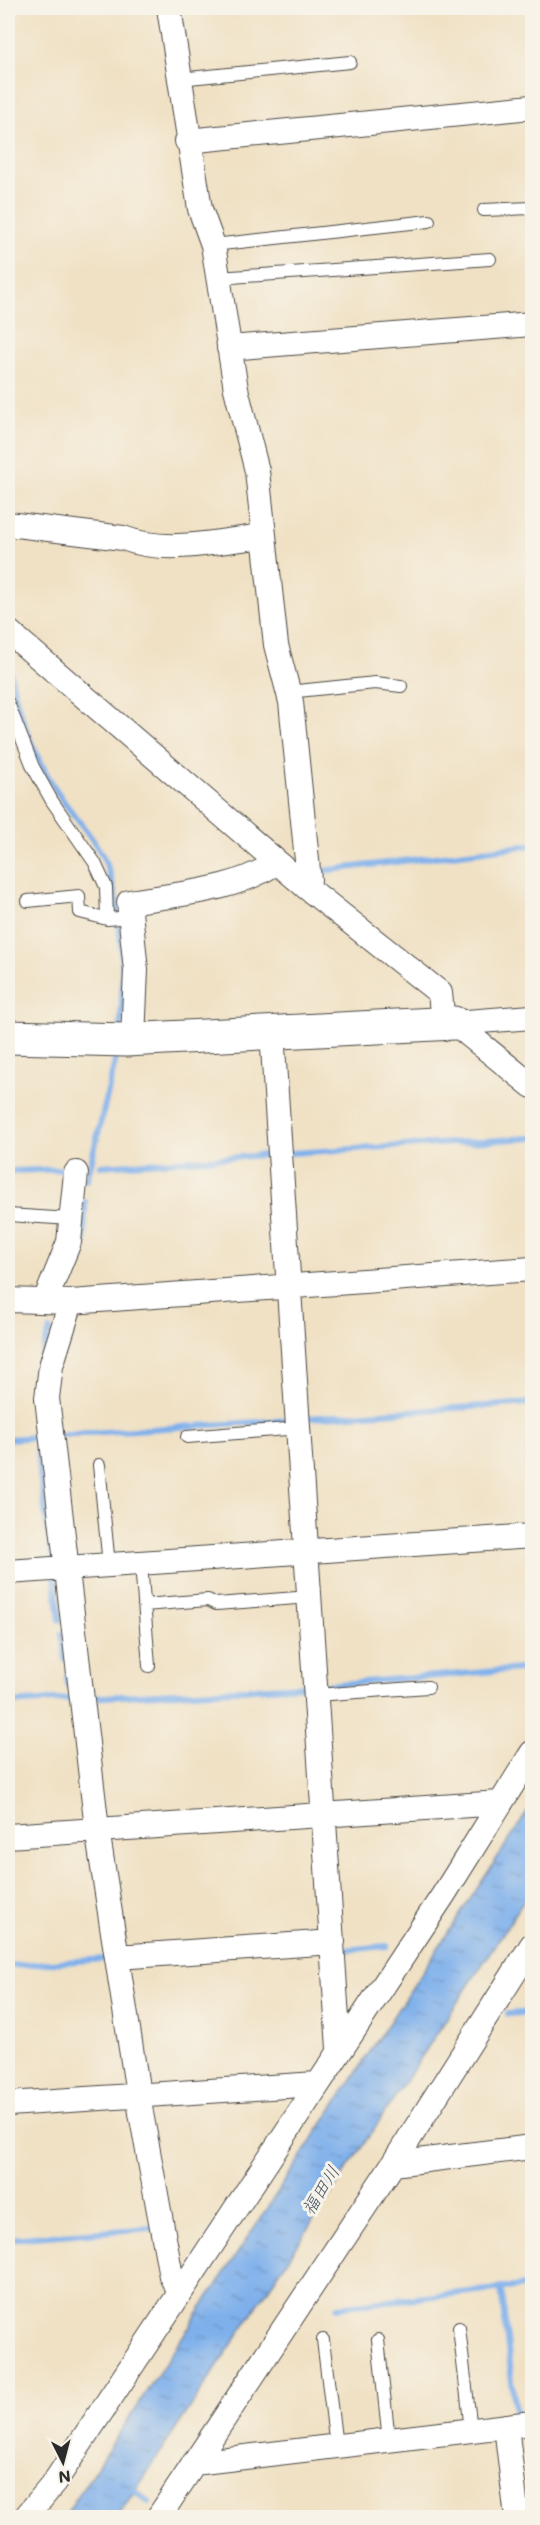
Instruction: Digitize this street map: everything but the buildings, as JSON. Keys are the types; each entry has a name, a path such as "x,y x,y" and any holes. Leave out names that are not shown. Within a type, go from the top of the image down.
{"street":[{"path":"169,8 187,141 200,209 213,245 236,389 258,471 276,645 288,692 309,880 305,886"},
{"path":"187,141 532,107"},
{"path":"229,348 532,324"},
{"path":"8,524 123,538 158,547 264,536"},
{"path":"11,634 305,886 440,993 442,1013 532,1086"},
{"path":"124,1040 136,970 119,918 129,902 196,891 244,879 277,862"},
{"path":"8,1037 124,1040 521,1018 532,1037"},
{"path":"272,1032 339,2049"},
{"path":"76,1173 69,1242 47,1398 58,1568 92,1830 117,1957 133,2096 171,2276 180,2293"},
{"path":"8,1300 59,1302 532,1269"},
{"path":"8,1572 532,1536"},
{"path":"25,2517 54,2483 339,2049 444,1894 532,1753"},
{"path":"8,1836 500,1803"},
{"path":"117,1957 333,1942"},
{"path":"158,2517 393,2164 532,1945"},
{"path":"8,2104 317,2084"},
{"path":"393,2164 532,2148"},
{"path":"194,2463 532,2422"},
{"path":"506,2426 517,2517"}],"lane":[{"path":"179,79 350,62"},
{"path":"484,210 532,208"},
{"path":"213,245 429,221"},
{"path":"218,278 490,259"},
{"path":"288,692 375,682 401,686"},
{"path":"8,703 33,767 52,801 95,863 119,918"},
{"path":"28,901 79,896 80,912 119,918"},
{"path":"8,1215 71,1219"},
{"path":"187,1437 298,1428"},
{"path":"99,1465 109,1565"},
{"path":"141,1563 149,1666"},
{"path":"144,1605 208,1600 216,1604 310,1597"},
{"path":"316,1695 428,1687"},
{"path":"459,2328 471,2430"},
{"path":"323,2340 336,2446"},
{"path":"378,2340 389,2440"}],"water":[{"name":"福田川","path":"532,1805 532,1888 507,1927 118,2517 64,2517"}],"waterway":[{"path":"8,654 19,711 42,766 62,799 100,851 110,877 119,920 121,943 120,1030"},
{"path":"322,871 532,845"},
{"path":"87,1180 118,1049"},
{"path":"291,1153 532,1138"},
{"path":"100,1166 268,1155"},
{"path":"8,1171 73,1169"},
{"path":"64,1296 84,1246 85,1202"},
{"path":"50,1330 41,1358 36,1416 40,1475 53,1562"},
{"path":"307,1418 532,1403"},
{"path":"57,1435 287,1420"},
{"path":"8,1439 38,1437"},
{"path":"54,1573 60,1620"},
{"path":"62,1634 65,1659"},
{"path":"327,1685 532,1668"},
{"path":"67,1676 69,1688"},
{"path":"86,1698 304,1686"},
{"path":"8,1703 70,1699"},
{"path":"344,1950 387,1946"},
{"path":"8,1966 105,1959"},
{"path":"508,2014 532,2012"},
{"path":"8,2239 152,2228"},
{"path":"337,2307 532,2285"},
{"path":"501,2288 516,2416"},
{"path":"130,2489 149,2502"}]}
